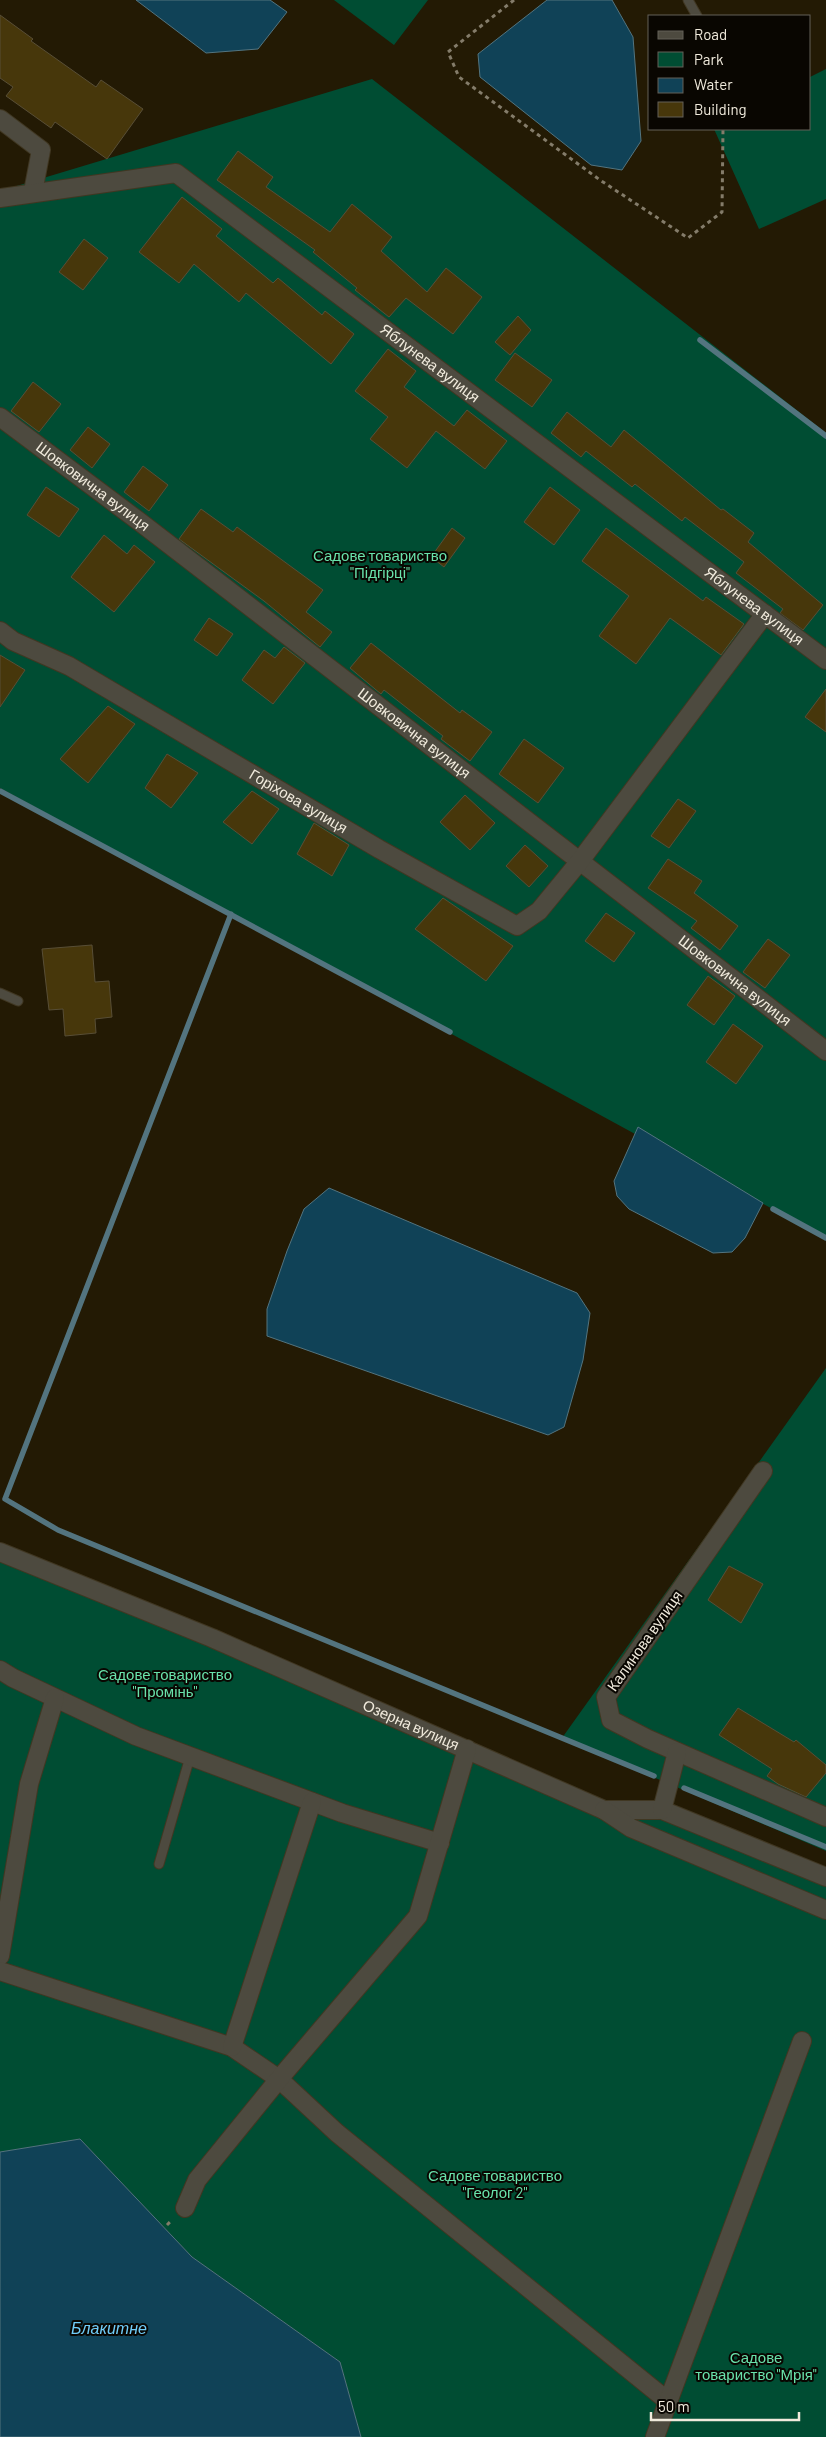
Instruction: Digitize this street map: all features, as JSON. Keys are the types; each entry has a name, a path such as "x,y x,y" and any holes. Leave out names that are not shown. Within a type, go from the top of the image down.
{"street":[{"path":"0,119 41,150 33,192"},
{"name":"Яблунева вулиця","path":"0,198 176,173 826,660"},
{"name":"Шовковична вулиця","path":"0,418 140,522 826,1051"},
{"path":"580,861 765,614"},
{"name":"Горіхова вулиця","path":"0,631 13,641 69,666 379,849 516,926 539,911 580,861"},
{"name":"Калинова вулиця","path":"763,1472 606,1697 611,1720 677,1752 826,1817"},
{"name":"Озерна вулиця","path":"0,1552 212,1638 604,1810 662,1810 826,1877"},
{"path":"0,1670 136,1736 312,1802 440,1842"},
{"path":"0,1956 29,1784 55,1698"},
{"path":"185,2208 197,2180 279,2079 418,1916 467,1749"},
{"path":"662,1810 677,1752"},
{"path":"232,2046 312,1802"},
{"path":"604,1810 630,1828 826,1910"},
{"path":"0,1971 232,2046 279,2079 337,2133 669,2402"},
{"path":"655,2437 802,2040"}],"lane":[{"path":"688,0 696,15"},
{"path":"0,993 18,1001"},
{"path":"159,1864 190,1757"}],"path":[{"path":"514,0 448,52 460,77 600,180 688,238 722,212 723,130"}],"green space":[{"path":"334,0 428,0 394,45"},
{"path":"826,69 826,199 759,229 714,130 811,130 811,76"},
{"name":"Садове товариство \"Підгірці\"","path":"372,79 826,433 826,1238 0,788 0,191"},
{"path":"826,1368 826,1851 562,1738"},
{"name":"Садове товариство \"Геолог 2\"","path":"0,1552 604,1810 662,1810 826,1885 826,2437 361,2437 340,2362 192,2257 80,2139 0,2152"}],"water":[{"path":"136,0 270,0 287,12 258,49 206,53"},
{"path":"547,0 612,0 633,37 641,141 622,170 591,165 480,77 478,54"},
{"path":"638,1127 763,1203 745,1238 732,1252 713,1253 629,1209 617,1196 614,1181"},
{"path":"329,1188 577,1293 590,1313 583,1360 564,1427 548,1435 267,1336 267,1309 304,1209"},
{"name":"Блакитне","path":"80,2139 192,2257 340,2362 361,2437 0,2437 0,2152"}],"building":[{"path":"0,15 33,39 31,41 96,87 101,80 143,109 107,159 55,122 51,128 6,96 13,87 0,78"},
{"path":"238,151 273,177 266,187 330,232 352,204 392,237 381,251 427,292 446,268 482,297 453,334 406,298 389,317 355,290 357,288 313,252 315,250 217,180"},
{"path":"182,197 222,229 216,236 273,283 278,278 322,315 325,311 354,334 331,364 246,293 239,302 194,264 179,283 139,252"},
{"path":"84,239 108,258 83,290 59,272"},
{"path":"518,316 531,330 510,355 495,342"},
{"path":"388,349 416,371 404,387 454,426 467,410 507,441 485,469 436,431 407,468 370,439 388,417 355,391"},
{"path":"515,353 552,380 532,407 495,380"},
{"path":"33,382 61,404 39,432 11,411"},
{"path":"567,412 611,447 624,430 721,510 723,509 754,533 748,542 823,605 803,630 780,613 783,609 736,573 744,562 685,517 682,521 635,484 632,487 586,451 581,457 551,433"},
{"path":"88,427 110,444 92,468 70,450"},
{"path":"143,466 168,485 149,511 124,492"},
{"path":"46,487 79,509 59,537 27,515"},
{"path":"550,487 580,510 554,545 524,522"},
{"path":"201,509 233,532 237,527 323,590 306,612 332,632 320,647 264,601 179,539"},
{"path":"452,528 465,538 444,567 431,557"},
{"path":"606,528 703,601 706,597 744,624 721,655 670,618 636,664 599,636 629,596 582,561"},
{"path":"104,535 127,554 134,545 155,562 114,612 71,577"},
{"path":"209,618 233,634 217,656 194,640"},
{"path":"371,643 460,713 462,710 492,732 470,761 441,739 443,736 384,690 381,694 350,668"},
{"path":"284,647 305,663 273,704 242,680 264,650 275,658"},
{"path":"0,655 25,670 0,707"},
{"path":"826,689 826,732 805,717"},
{"path":"108,706 135,724 88,783 60,759"},
{"path":"524,739 564,768 538,803 499,774"},
{"path":"167,754 198,773 171,808 145,788"},
{"path":"252,791 279,809 252,844 223,822"},
{"path":"465,795 495,823 470,850 440,822"},
{"path":"678,799 696,811 669,848 651,836"},
{"path":"314,823 349,845 332,876 297,854"},
{"path":"525,845 548,866 529,887 506,866"},
{"path":"668,859 702,881 694,893 738,926 720,950 691,928 697,921 648,888"},
{"path":"443,898 513,946 486,981 415,929"},
{"path":"606,913 635,933 614,962 585,941"},
{"path":"768,939 790,955 765,988 743,972"},
{"path":"92,945 95,982 109,981 112,1017 95,1019 96,1033 65,1036 63,1009 49,1010 42,949"},
{"path":"708,976 735,996 714,1025 687,1005"},
{"path":"733,1024 763,1046 736,1084 706,1062"},
{"path":"729,1566 763,1584 741,1623 708,1600"},
{"path":"738,1708 794,1742 796,1740 826,1765 826,1773 806,1797 778,1784 767,1776 772,1769 719,1735"}],"waterway":[{"path":"700,340 826,436"},
{"path":"0,791 450,1032"},
{"path":"231,914 5,1499 58,1530 654,1776"},
{"path":"773,1209 826,1238"},
{"path":"684,1788 826,1847"}],"park label":[{"name":"Садове товариство \"Промінь\"","path":"165,1684"},
{"name":"Садове товариство \"Мрія\"","path":"756,2366"}]}
